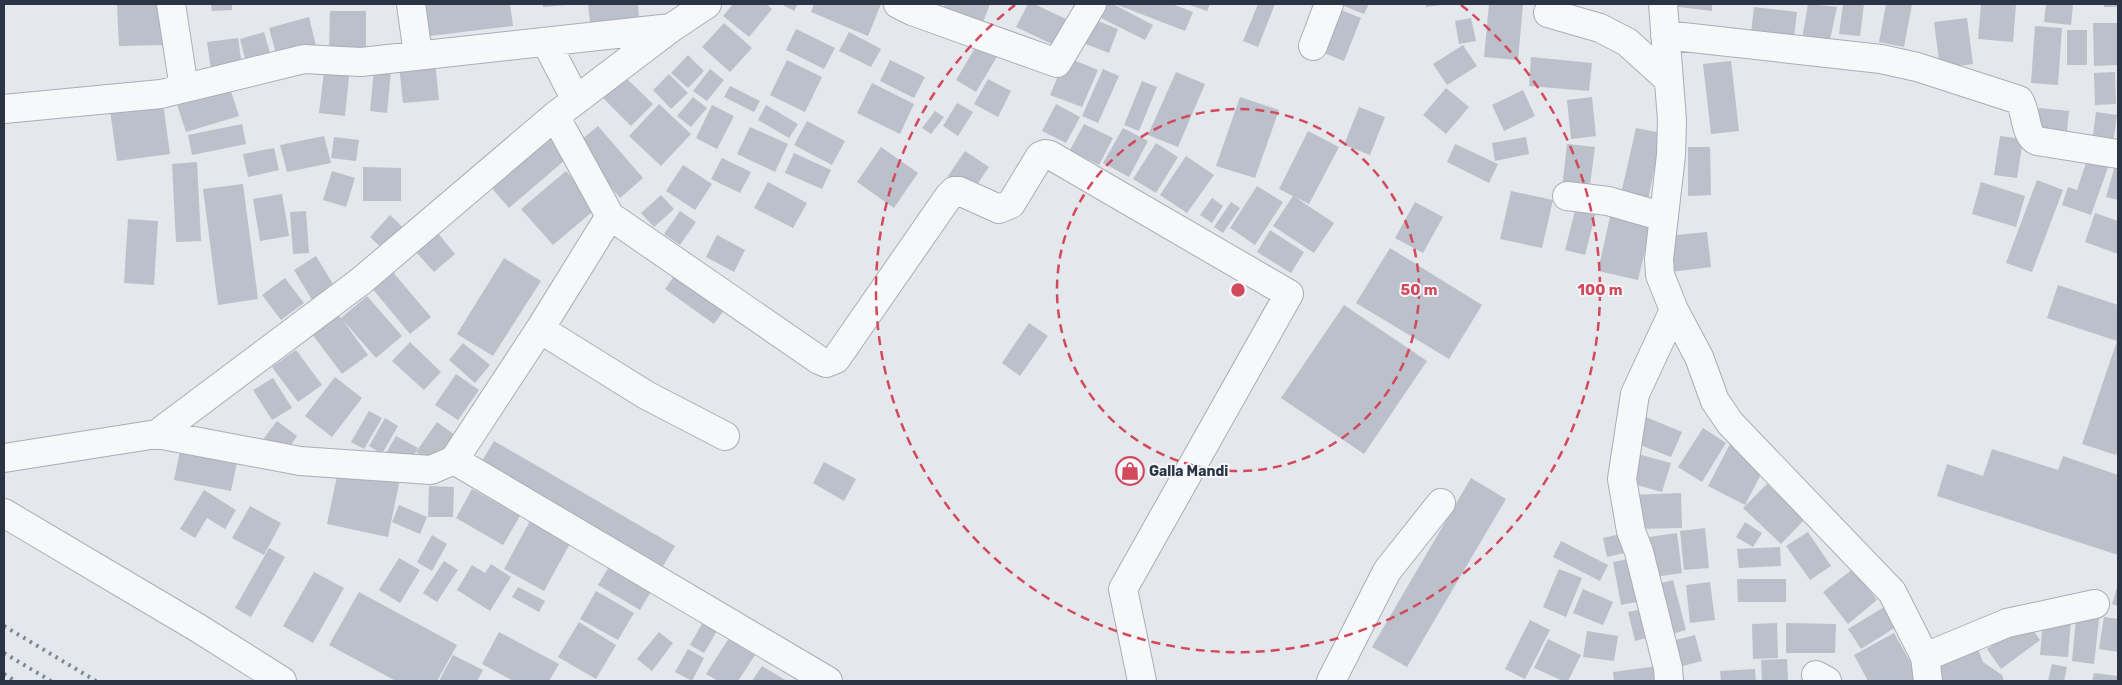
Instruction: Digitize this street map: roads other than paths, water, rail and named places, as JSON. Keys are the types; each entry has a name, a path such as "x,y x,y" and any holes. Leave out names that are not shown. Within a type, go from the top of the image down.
{"street":[{"path":"171,4 184,88"},
{"path":"411,4 418,56"},
{"path":"157,434 361,281 555,116 671,28 707,4"},
{"path":"898,4 912,11 1058,63 1092,4"},
{"path":"1313,46 1330,4"},
{"path":"1662,4 1672,120 1659,259 1660,275 1674,310 1698,357 1715,401 1730,422 1892,592 1926,669 2007,623 2095,604"},
{"path":"1548,13 1600,28 1628,42 1668,79"},
{"path":"4,109 161,94 304,60 360,62 671,28"},
{"path":"1665,35 1881,59 1917,67 2019,100 2030,135 2037,141 2118,154"},
{"path":"546,42 576,100"},
{"path":"555,116 610,216 826,363 836,359 954,191 959,191 999,209 1006,208 1011,204 1040,156 1045,154 1050,154 1289,294 1123,589 1142,681"},
{"path":"1567,196 1608,201 1664,217"},
{"path":"4,458 157,434 300,461 431,470 454,460 610,216"},
{"path":"1669,681 1668,668 1641,562 1631,531 1622,479 1635,394 1674,310"},
{"path":"540,328 646,395 725,436"},
{"path":"454,460 828,681"},
{"path":"1331,681 1386,571 1441,503"},
{"path":"4,513 198,628 282,681"}],"railway":[{"path":"4,626 96,681"},
{"path":"4,653 51,681"},
{"path":"4,674 15,681"}],"place":[{"name":"Galla Mandi","path":"1130,471"}]}
